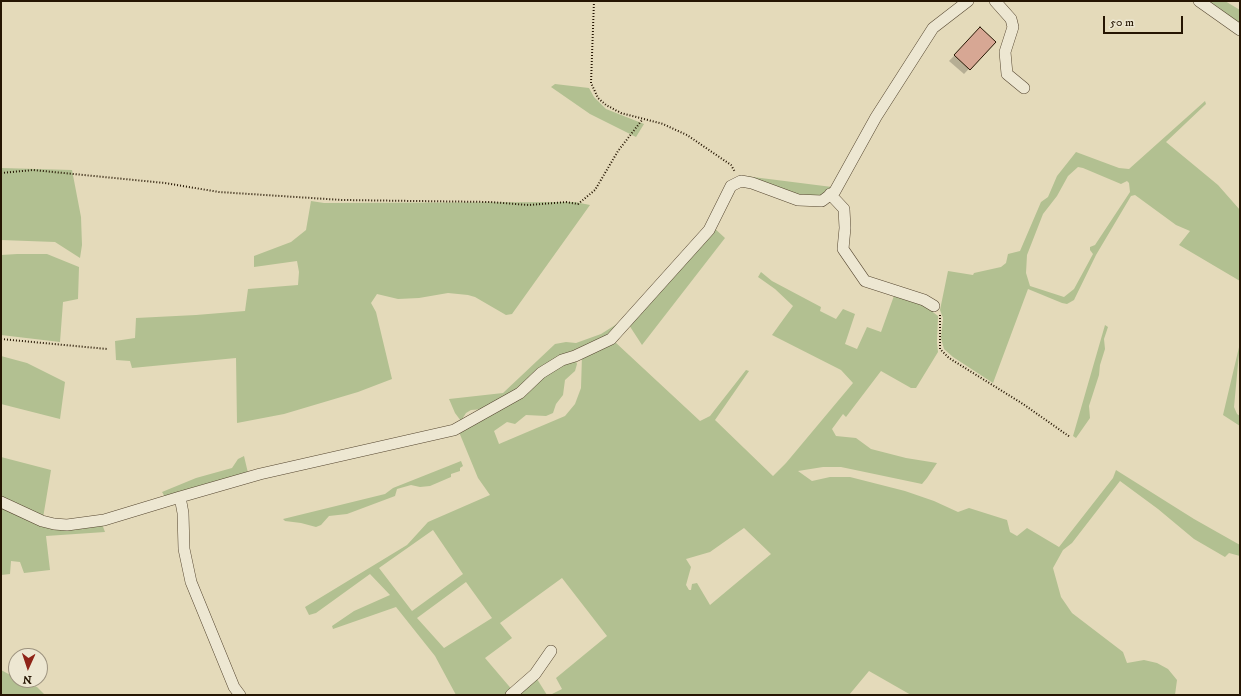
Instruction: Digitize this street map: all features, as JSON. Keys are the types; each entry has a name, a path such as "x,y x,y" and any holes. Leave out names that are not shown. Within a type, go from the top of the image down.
{"street":[{"path":"1,502 42,521 54,524 67,525 104,520 260,474 439,435 454,430 520,393 541,374 562,360 575,356 611,339 709,230 731,186 740,181 752,183 798,200 822,201 835,191 876,117 933,28 968,1"},
{"path":"994,1 1011,19 1013,26 1005,52 1007,74 1024,88"},
{"path":"1198,1 1240,30"},
{"path":"830,194 844,210 845,228 843,249 866,281 924,300 934,306"},
{"path":"180,497 183,513 184,550 191,582 234,687 240,695"},
{"path":"511,695 535,674 552,651"}],"path":[{"path":"594,1 591,83 598,98 606,105 642,120 663,124 687,135 731,165 740,181"},
{"path":"1,173 33,170 151,182 219,192 342,200 490,202 529,205 566,202 578,204 595,190 618,151 642,120"},
{"path":"934,306 940,316 940,349 949,358 1070,437"},
{"path":"1,339 107,349"}],"green space":[{"path":"1204,1 1225,1 1240,10 1240,26"},
{"path":"555,84 589,88 594,97 606,109 644,124 636,137 590,114 551,87"},
{"path":"1205,101 1206,104 1166,142 1218,185 1240,210 1240,281 1179,245 1190,231 1176,225 1135,195 1131,196 1096,255 1074,300 1067,304 1062,303 1028,289 993,383 953,357 944,349 941,338 943,318 940,310 948,271 973,275 974,273 1001,267 1006,263 1008,254 1020,251 1041,202 1048,197 1057,176 1076,152 1119,168 1129,169","holes":["1078,167 1121,184 1127,181 1129,183 1130,192 1095,245 1090,247 1093,254 1074,289 1064,297 1030,286 1026,273 1027,255 1043,214 1057,196 1068,176"]},
{"path":"1,168 72,170 81,217 82,245 80,258 55,242 1,240"},
{"path":"745,176 832,187 830,191 821,195 802,196"},
{"path":"311,201 324,203 575,202 590,205 512,314 506,315 475,297 468,295 448,293 419,298 398,299 377,294 371,303 376,312 392,379 358,392 284,414 237,423 236,358 132,368 130,361 116,360 115,341 135,338 136,318 245,311 248,289 298,285 299,272 297,261 254,267 254,256 291,242 306,230"},
{"path":"713,227 725,238 642,345 629,325"},
{"path":"47,254 79,267 78,299 63,302 60,342 1,335 1,255"},
{"path":"761,272 772,281 821,307 820,311 836,319 843,309 855,314 845,344 857,349 867,327 881,332 895,293 925,306 938,316 938,352 916,388 911,388 881,371 846,417 843,414 832,429 836,436 856,438 871,449 906,458 937,463 927,478 922,484 841,467 823,467 798,471 812,481 830,477 850,477 905,491 934,501 958,512 969,508 1007,520 1010,532 1017,536 1027,528 1059,547 1113,478 1116,470 1194,519 1240,545 1240,556 1229,553 1225,557 1194,539 1158,509 1120,481 1072,543 1063,550 1053,568 1061,597 1072,613 1123,652 1127,663 1144,660 1157,663 1168,669 1177,680 1175,695 911,695 869,671 849,695 550,695 562,689 556,678 607,636 562,578 500,623 512,638 485,658 514,692 509,695 456,695 435,656 396,607 333,629 332,626 354,611 390,595 370,574 316,613 309,615 305,607 407,545 428,522 490,495 478,478 459,432 545,374 575,358 577,364 575,371 565,380 563,395 556,404 553,413 546,416 526,415 515,424 507,422 494,431 499,444 565,416 575,404 581,388 582,356 615,342 700,421 710,416 746,370 749,371 715,420 773,476 786,463 853,383 841,370 772,335 793,306 775,289 758,277","holes":["744,528 771,554 710,605 697,583 692,584 691,590 689,590 686,585 691,567 686,559 710,552","433,530 463,574 412,611 379,568","466,582 492,618 444,648 417,618"]},
{"path":"620,322 600,341 558,356 509,395 483,409 471,410 466,413 461,421 455,413 449,399 503,393 555,344 566,342 576,343 601,334"},
{"path":"1105,325 1108,327 1104,339 1105,349 1100,365 1099,375 1089,406 1090,418 1076,438 1073,436"},
{"path":"1240,343 1234,407 1237,414 1240,416 1240,426 1223,415"},
{"path":"1,356 27,363 65,382 60,419 1,404"},
{"path":"244,456 248,473 198,486 165,497 162,492 196,478 232,468 238,459"},
{"path":"1,457 51,470 43,518 1,499"},
{"path":"461,461 463,466 460,468 460,471 451,474 451,477 430,486 420,487 411,485 397,489 395,496 347,514 329,516 321,525 316,527 285,521 283,519 385,494 393,488"},
{"path":"1,507 46,525 102,524 105,532 46,536 50,570 24,573 20,562 11,561 10,574 1,575"},
{"path":"1,670 8,674 8,688 38,688 45,695 3,695 1,694"},
{"path":"537,679 547,695 517,695"}],"building":[{"path":"980,27 996,42 970,70 954,55"}]}
